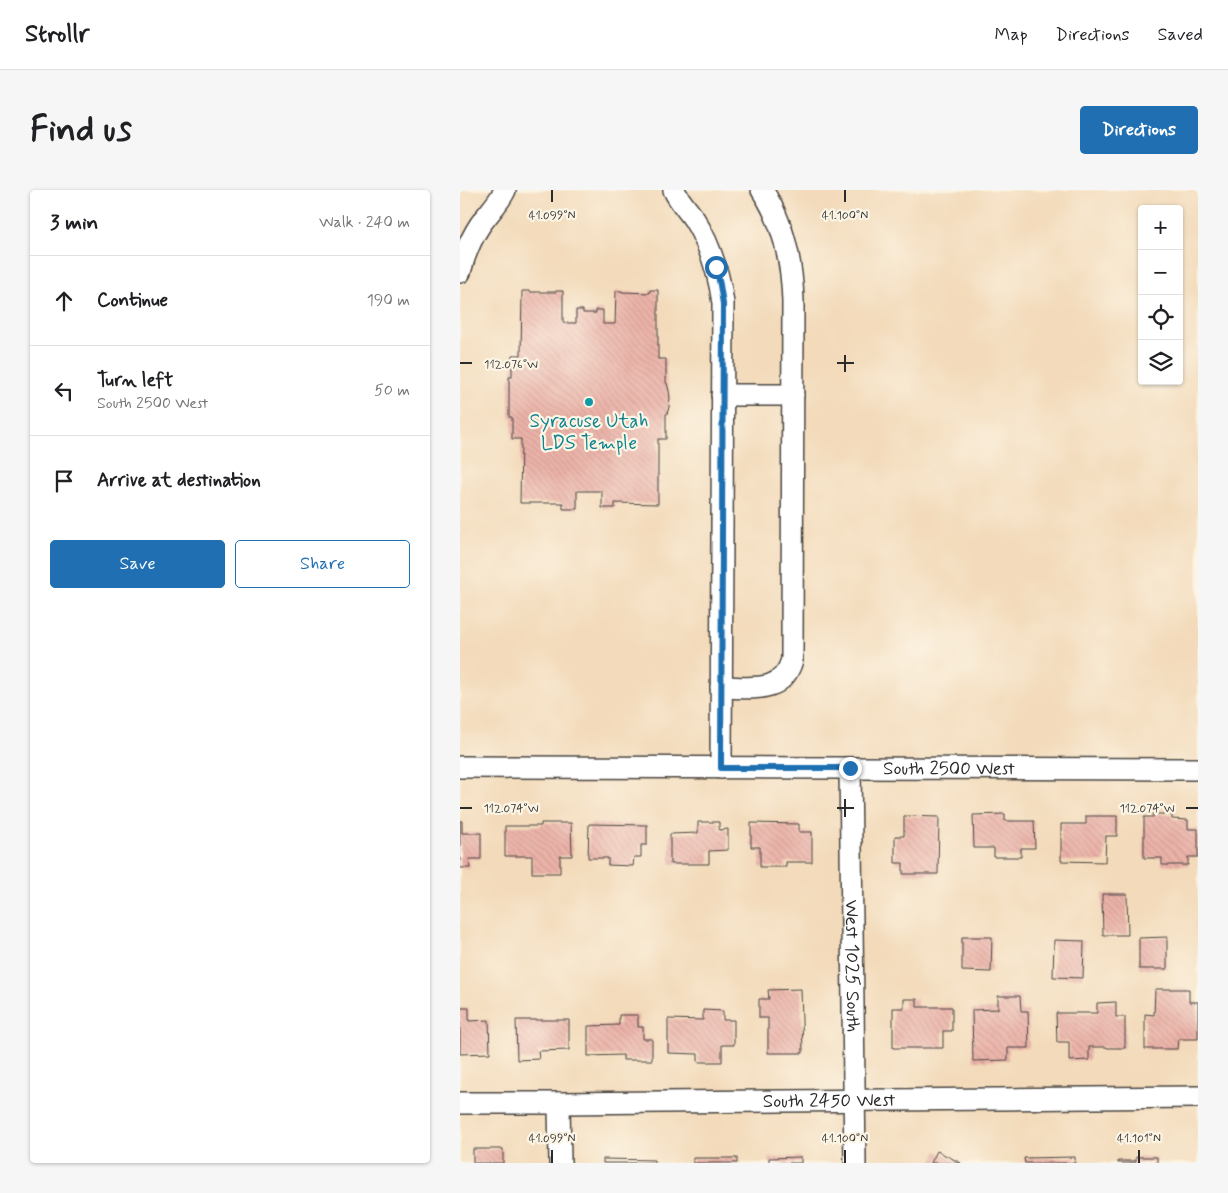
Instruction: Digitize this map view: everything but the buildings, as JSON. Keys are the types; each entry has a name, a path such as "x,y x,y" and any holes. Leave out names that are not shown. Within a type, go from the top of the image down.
{"street":[{"path":"460,272 475,234 505,190"},
{"path":"674,190 702,233 713,258 723,304 721,768"},
{"path":"722,687 771,686 785,676 790,669 792,660 793,279 783,234 775,213 762,190"},
{"path":"722,395 793,395"},
{"name":"South 2500 West","path":"460,767 1198,769"},
{"name":"West 1025 South","path":"850,768 855,1163"},
{"name":"South 2450 West","path":"460,1103 1198,1096"},
{"path":"559,1103 560,1163"}],"place":[{"name":"Syracuse Utah LDS Temple","path":"589,402"}],"route":[{"path":"716,267 723,304 721,768 850,768"}]}
